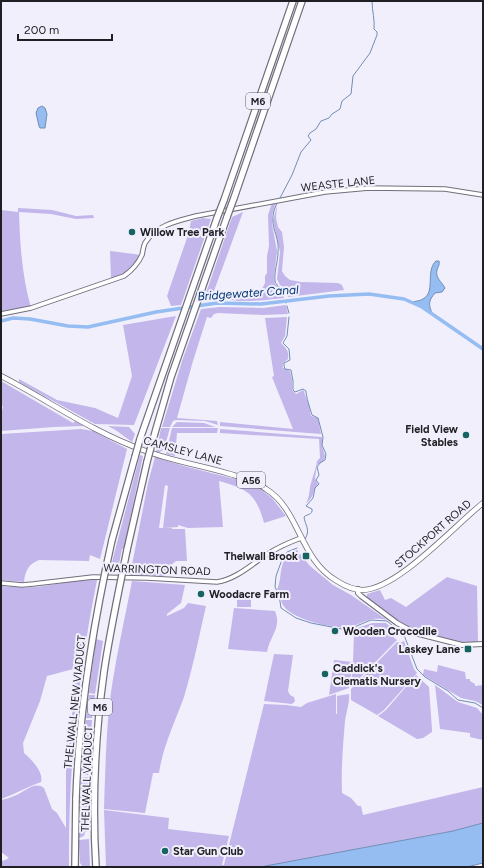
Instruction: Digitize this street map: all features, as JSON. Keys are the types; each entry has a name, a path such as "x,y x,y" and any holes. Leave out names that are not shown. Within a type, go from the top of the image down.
{"highway":[{"name":"THELWALL NEW VIADUCT","path":"75,867 76,784 82,713 92,642 112,540 140,439 293,1"},
{"name":"THELWALL VIADUCT","path":"96,867 95,781 99,715 111,633 127,550 147,462 171,377 302,1"}],"main road":[{"name":"CAMSLEY LANE","path":"1,376 89,425 144,451 249,479 267,489 278,498 290,517 300,538"},
{"name":"STOCKPORT ROAD","path":"300,538 310,555 321,569 343,585 366,590 385,584 404,572 483,503"},
{"path":"358,589 359,594 398,623 415,633 462,645 483,644"},
{"path":"366,590 367,600"}],"street":[{"name":"WEASTE LANE","path":"1,314 31,308 124,276 138,263 145,244 157,229 180,220 196,216 325,192 368,188 445,189 483,195"},
{"name":"WARRINGTON ROAD","path":"1,583 22,585 93,577 147,578 210,582 222,581 236,575 269,553 300,538"}],"shaded area":[{"path":"276,202 272,216 277,251 274,278 275,284 283,290 284,298 236,301 226,297 203,302 232,217 243,212 211,299 212,300 235,293 262,289 267,273 267,256 269,246 268,215 272,203"},
{"path":"277,205 276,218 278,227 282,232 284,247 282,271 285,276 290,280 301,282 338,283 342,285 344,290 288,297 285,288 280,285 277,279 280,252 273,221"},
{"path":"18,208 52,210 76,216 93,215 94,218 76,219 51,214 19,212 25,284 31,308 1,314 1,210 18,212"},
{"path":"203,218 211,219 181,305 171,306 167,296 189,232 191,221"},
{"path":"110,251 142,255 137,263 124,276 111,278"},
{"path":"286,305 288,314 263,315 218,313 214,314 211,318 207,317 177,418 217,421 218,425 205,421 176,420 173,421 170,427 162,427 182,361 201,309 220,307 263,308"},
{"path":"176,316 134,425 95,424 19,382 19,379 57,400 95,408 118,418 132,376 123,325"},
{"path":"287,317 285,336 281,343 287,350 288,359 283,363 283,368 290,371 292,390 296,394 303,390 304,391 309,403 311,416 318,418 321,434 220,426 220,422 293,429 272,377 274,376 265,318"},
{"path":"1,381 73,423 75,421 84,426 1,431 3,406 1,406"},
{"path":"177,422 204,423 215,427 172,427"},
{"path":"108,426 129,427 135,434 132,442 117,431"},
{"path":"161,428 170,428 164,449 160,452 156,452"},
{"path":"172,428 218,428 217,433 177,433 175,456 166,454"},
{"path":"81,429 93,431 127,449 100,559 90,555 89,561 39,560 30,566 25,575 24,582 1,580 1,434"},
{"path":"220,429 322,437 322,446 325,456 324,460 317,465 315,478 318,485 311,498 306,503 317,461 320,458 319,439 220,433"},
{"path":"140,455 143,456 124,549 122,549 119,564 112,562"},
{"path":"155,457 257,486 272,498 286,516 264,523 258,505 249,494 237,487 219,481 223,527 188,528 178,525 178,527 164,528 185,529 187,561 176,561 166,569 165,576 130,575 148,483","holes":["165,485 168,486 163,528 159,528"]},
{"path":"297,550 310,566 333,585 351,595 387,620 373,619 353,626 341,627 312,622 294,615 287,610 282,604 281,593 277,590 285,559"},
{"path":"447,577 477,586 478,642 453,642 453,640 451,641 411,629 367,599 367,594 380,590 385,600 391,598 406,607"},
{"path":"97,580 84,651 72,759 69,867 1,867 1,859 3,861 9,858 1,852 1,800 12,797 33,786 40,786 44,788 52,809 57,813 66,828 66,772 77,668 47,676 40,701 23,743 24,753 33,762 41,774 41,782 1,799 1,586 31,587 73,581"},
{"path":"132,581 185,585 181,603 167,614 167,616 184,608 188,603 206,606 184,697 166,744 159,773 153,773 145,813 104,809 109,708 116,660"},
{"path":"237,592 251,592 251,607 237,607"},
{"path":"234,608 275,611 277,622 267,652 228,649"},
{"path":"372,623 386,623 399,634 379,628 351,630"},
{"path":"377,631 391,635 397,640 351,687 353,664 349,688 329,695 334,660 353,662 354,633"},
{"path":"96,639 103,641 95,694 89,693"},
{"path":"404,641 414,669 417,673 384,710 377,715 351,700 351,689 397,642 400,643"},
{"path":"274,654 293,655 288,691 290,695 294,697 295,701 292,704 264,701"},
{"path":"438,665 465,672 466,679 470,679 475,686 483,685 483,705 475,701 461,698 423,675 424,669 437,672"},
{"path":"416,675 429,687 432,729 432,732 423,738 417,739 378,716 386,710"},
{"path":"435,685 458,702 477,708 483,715 483,740 470,737 470,733 440,729"},
{"path":"336,694 337,714 337,696 349,694 343,748 342,793 351,798 358,806 361,806 363,815 483,787 483,823 453,831 260,867 106,867 104,810 169,818 168,829 229,836 222,865 224,865 264,704 301,707 307,703"},
{"path":"89,695 95,695 92,718 86,718"},
{"path":"86,720 92,720 90,745 84,745"},
{"path":"83,747 90,748 88,775 81,775"},
{"path":"88,777 88,793 81,793 81,778"},
{"path":"80,795 88,795 88,831 85,832 84,836 79,838"},
{"path":"89,839 90,867 83,867 80,863 79,840"}],"water":[{"path":"42,106 45,108 47,114 45,128 40,128 36,113 38,108"},
{"path":"436,261 439,261 437,275 445,288 442,292 435,293 431,298 430,307 432,313 413,302 422,300 427,296 430,287 431,270"},
{"path":"483,823 483,863 467,867 260,867 453,831"}],"waterway":[{"path":"280,198 292,175 301,152 311,140 308,136 310,133 316,129 321,121 329,118 340,109 342,101 351,94 353,76 370,53 377,35 377,32 374,29 372,1"},
{"path":"277,203 273,218 278,245 275,281 278,286 284,289 285,295"},
{"name":"Bridgewater Canal","path":"1,321 13,318 30,319 68,326 88,327 156,312 217,303 261,304 329,296 369,294 404,299 422,307 483,349"},
{"path":"287,306 289,313"},
{"path":"289,317 287,336 283,343 289,349 290,360 284,363 284,366 285,369 291,370 293,390 295,392 303,389 306,391 312,415 318,418 323,437 322,445 326,454 325,460 317,467 319,475 316,480 319,484 315,488 313,498 306,506 312,509 312,511 304,517 308,530 305,539"},
{"name":"Thelwall Brook","path":"297,548 287,552 283,557 276,576 275,587 279,595 281,608 296,618 311,623 347,630 371,620 387,621 404,635 417,669 425,677 448,691 458,700 475,703 483,708"}],"place":[{"name":"Willow Tree Park","path":"132,232"},
{"name":"Field View Stables","path":"466,435"},
{"name":"Thelwall Brook","path":"306,556"},
{"name":"Woodacre Farm","path":"201,594"},
{"name":"Wooden Crocodile","path":"335,631"},
{"name":"Laskey Lane","path":"468,649"},
{"name":"Caddick's Clematis Nursery","path":"325,674"},
{"name":"Star Gun Club","path":"165,851"}]}
